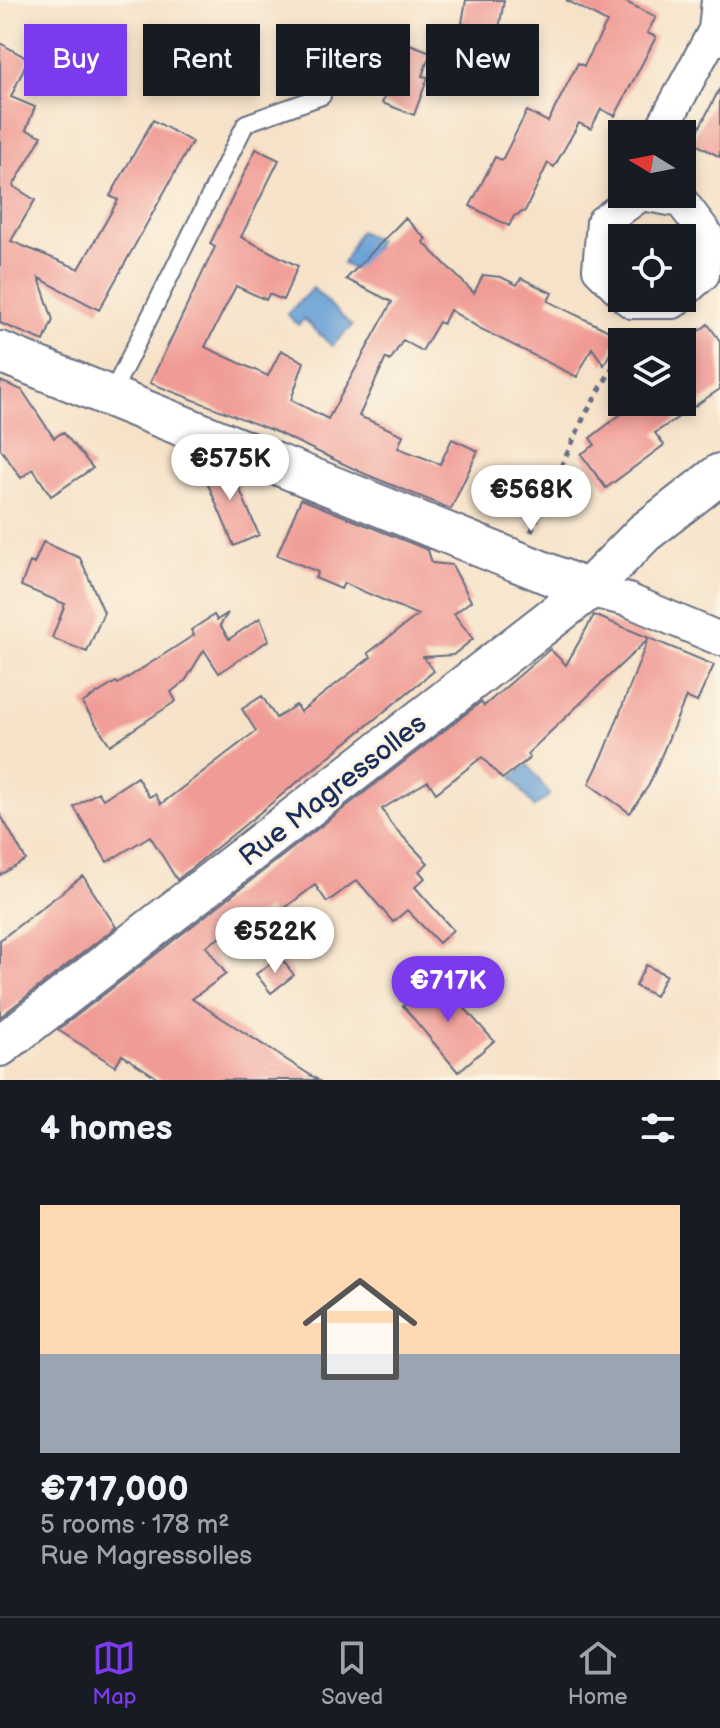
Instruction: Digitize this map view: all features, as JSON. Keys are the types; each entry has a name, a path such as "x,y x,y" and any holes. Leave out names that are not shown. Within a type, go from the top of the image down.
{"street":[{"path":"666,120 718,23"},
{"path":"608,278 599,269 603,222 622,208"},
{"path":"686,208 706,234 703,274 696,280"},
{"path":"0,352 588,590 628,600 720,639"},
{"name":"Rue Magressolles","path":"0,1046 588,590 644,533 720,474"}],"lane":[{"path":"110,397 246,123 322,96"}],"path":[{"path":"518,562 584,417 608,375"}],"water":[{"path":"359,231 378,240 363,273 343,264"},
{"path":"313,288 352,326 332,346 304,319 298,325 287,314"},
{"path":"528,765 550,795 534,807 512,777"}],"building":[{"path":"466,0 504,0 500,24 462,23"},
{"path":"566,0 622,0 656,17 647,33 656,37 615,116 601,109 591,129 579,123 554,167 548,163 525,211 514,216 509,226 470,206 495,157 502,160 527,111 548,122 578,63 584,66 607,22"},
{"path":"0,43 24,57 24,68 11,97 35,107 26,130 42,136 13,186 35,200 11,241 79,269 118,200 110,196 153,120 192,142 99,310 39,278 53,320 44,341 0,323"},
{"path":"410,44 426,50 422,76 426,77 426,82 414,115 382,103 385,96 410,96"},
{"path":"720,88 720,157 696,144 696,134"},
{"path":"256,149 279,160 241,237 298,266 283,300 269,294 266,300 236,286 205,347 268,376 281,350 304,362 291,400 328,419 392,302 346,279 405,218 426,239 423,242 474,293 483,275 501,277 517,285 521,278 552,293 548,301 608,331 608,357 604,365 592,348 577,377 450,310 422,351 403,340 390,361 386,358 359,416 403,435 398,448 440,464 452,439 478,451 451,509 365,474 274,431 150,383 215,247 210,244"},
{"path":"708,324 720,341 720,389 696,405 696,333"},
{"path":"0,381 22,390 54,438 63,432 93,468 51,496 33,469 21,478 0,448"},
{"path":"619,416 680,416 655,433 664,445 606,488 581,454 595,445 590,438"},
{"path":"206,460 232,471 259,535 234,546 199,463"},
{"path":"301,499 428,550 432,563 452,565 471,601 454,614 473,639 453,655 423,657 434,671 177,880 150,836 107,862 74,807 98,792 103,799 137,777 149,797 155,794 161,804 256,731 242,709 262,696 276,718 296,705 300,712 371,657 368,653 418,615 344,583 341,589 315,578 318,572 277,555"},
{"path":"43,542 80,558 104,612 87,652 52,638 65,604 21,586 30,562 34,564"},
{"path":"228,613 220,625 229,639 260,618 269,640 219,673 204,650 185,681 171,692 176,701 110,745 82,703 116,682 118,684 194,635 191,630 214,615 217,620"},
{"path":"594,615 714,665 697,702 686,697 649,785 630,813 589,784 648,639 527,754 530,758 502,779 482,757 436,793 428,781 382,809 391,824 428,863 419,871 425,878 415,887 453,930 439,943 407,910 393,922 357,880 327,902 315,885 273,917 267,909 206,946 226,974 192,999 318,1080 161,1080 122,1055 115,1066 58,1030 481,702 484,706 550,649 566,665"},
{"path":"0,814 26,860 0,875"},
{"path":"83,876 116,927 0,1017 0,940"},
{"path":"280,957 294,975 271,993 256,974"},
{"path":"646,965 666,975 655,996 635,986"},
{"path":"437,977 494,1041 458,1072 403,1006"}]}
